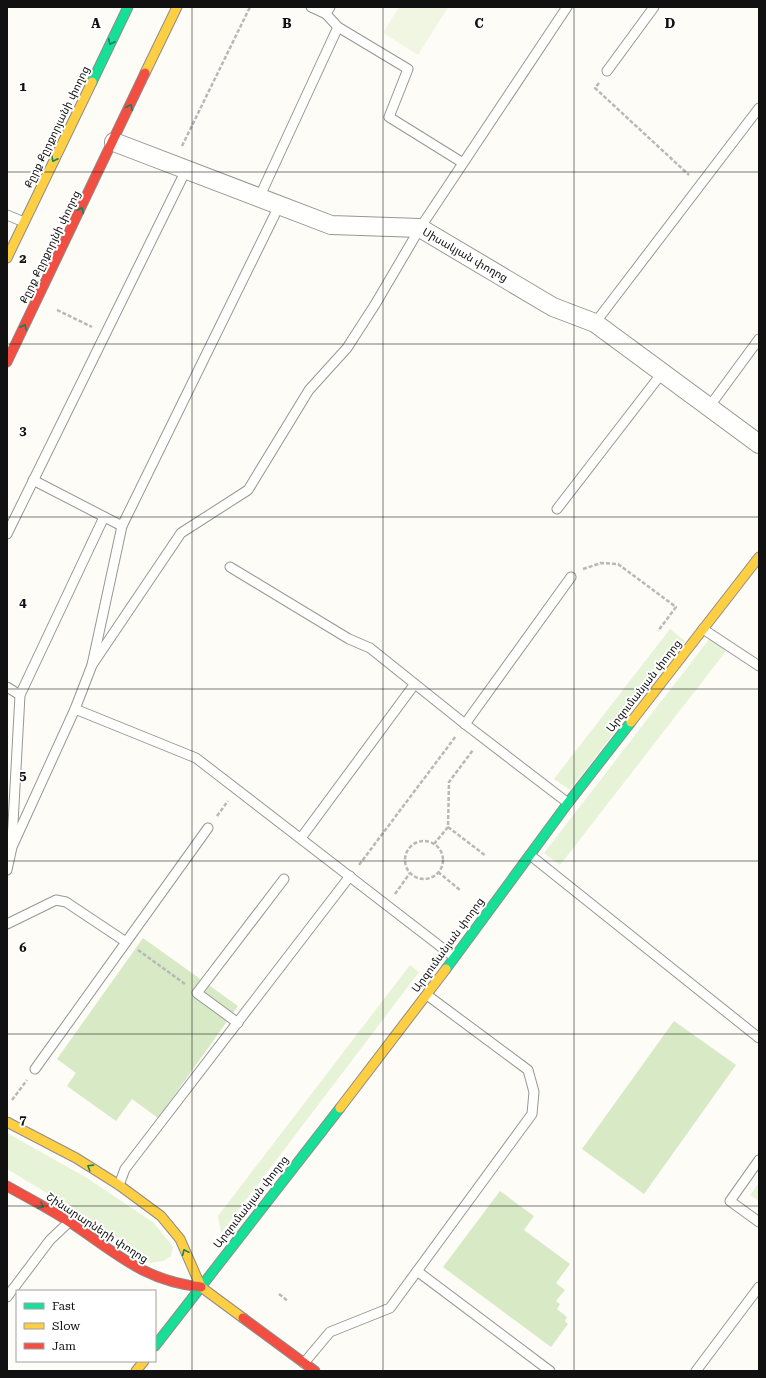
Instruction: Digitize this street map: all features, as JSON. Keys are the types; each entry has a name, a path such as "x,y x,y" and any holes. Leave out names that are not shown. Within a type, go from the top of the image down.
{"main road":[{"name":"Քըրք Քըրքորյանի փողոց","path":"7,258 128,7"},
{"path":"114,142 177,7"},
{"name":"Քըրք Քըրքորյնի փողոց","path":"7,362 114,142"},
{"name":"Արզումանյան փողոց","path":"156,1345 427,995 568,803 759,557"},
{"path":"7,1122 76,1158 119,1185 161,1216 180,1239 201,1287 315,1371"},
{"name":"Շինարարների փողոց","path":"7,1186 69,1222 144,1273 183,1287 201,1287"},
{"path":"136,1371 143,1362"}],"street":[{"name":"Սիսակյան փողոց","path":"114,142 331,226 420,228 553,307 595,323 759,444"}],"lane":[{"path":"311,7 328,11 338,27 408,69 390,117 463,163"},
{"path":"92,665 181,533 248,490 309,390 348,348 420,228 567,7"},
{"path":"607,71 654,7"},
{"path":"259,198 338,27"},
{"path":"595,323 759,108"},
{"path":"7,534 186,170"},
{"path":"12,847 75,709 92,665 122,526 279,206"},
{"path":"7,215 24,222"},
{"path":"709,407 759,338"},
{"path":"557,509 662,373"},
{"path":"34,480 122,526"},
{"path":"7,870 12,847 20,696 104,517"},
{"path":"230,566 349,639 370,648 414,685 568,803"},
{"path":"465,724 571,577"},
{"path":"703,629 759,666"},
{"path":"301,838 414,685"},
{"path":"7,687 20,696"},
{"path":"75,709 196,758 237,788 454,957"},
{"path":"35,1069 208,828"},
{"path":"530,855 759,1038"},
{"path":"119,1185 125,1169 350,876"},
{"path":"238,1023 198,993 284,879"},
{"path":"7,924 56,900 72,906 126,942"},
{"path":"297,1371 330,1332 390,1308 532,1114 534,1092 528,1070 427,995"},
{"path":"759,1160 730,1201 759,1222"},
{"path":"7,1297 50,1240 69,1222"},
{"path":"417,1271 550,1371"},
{"path":"696,1371 759,1287"}],"path":[{"path":"180,150 250,7"},
{"path":"595,88 689,175"},
{"path":"55,309 106,334"},
{"path":"571,577 588,566 601,562 618,564 629,570 676,607 658,631"},
{"path":"350,876 465,724"},
{"path":"434,844 448,827 449,782 482,737"},
{"path":"208,828 237,788"},
{"path":"448,827 486,856"},
{"path":"423,841 434,844 442,854 442,860 438,872 427,878 421,879 410,873 405,862 407,850 423,841"},
{"path":"438,872 460,890"},
{"path":"387,905 410,873"},
{"path":"126,942 198,993"},
{"path":"9,1104 35,1069"},
{"path":"279,1294 288,1301"}],"green space":[{"path":"399,7 448,7 418,55 383,33"},
{"path":"670,629 685,641 570,790 554,779"},
{"path":"714,633 730,646 560,865 544,853"},
{"path":"143,938 238,1006 158,1118 132,1099 116,1121 67,1086 76,1073 57,1059"},
{"path":"410,965 419,972 221,1233 218,1216"},
{"path":"674,1021 736,1065 644,1194 582,1149"},
{"path":"7,1133 87,1178 154,1223 173,1247 171,1256 163,1261 150,1263 82,1214 7,1169"},
{"path":"759,1183 759,1201 750,1195"},
{"path":"500,1191 534,1216 524,1230 570,1264 556,1283 565,1290 556,1301 560,1304 557,1309 567,1317 565,1321 568,1324 551,1347 443,1267"}],"traffic: fast":[{"path":"92,82 128,7"},
{"path":"446,969 568,803 631,722"},
{"path":"156,1345 340,1108"}],"traffic: slow":[{"path":"145,73 177,7"},
{"path":"7,258 92,82"},
{"path":"631,722 759,557"},
{"path":"340,1108 446,969"},
{"path":"7,1122 76,1158 119,1185 161,1216 180,1239 201,1287 243,1318"},
{"path":"136,1371 143,1362"}],"traffic: jam":[{"path":"7,362 145,73"},
{"path":"7,1186 47,1208 117,1255 147,1272 163,1279 201,1287"},
{"path":"243,1318 315,1371"}]}
